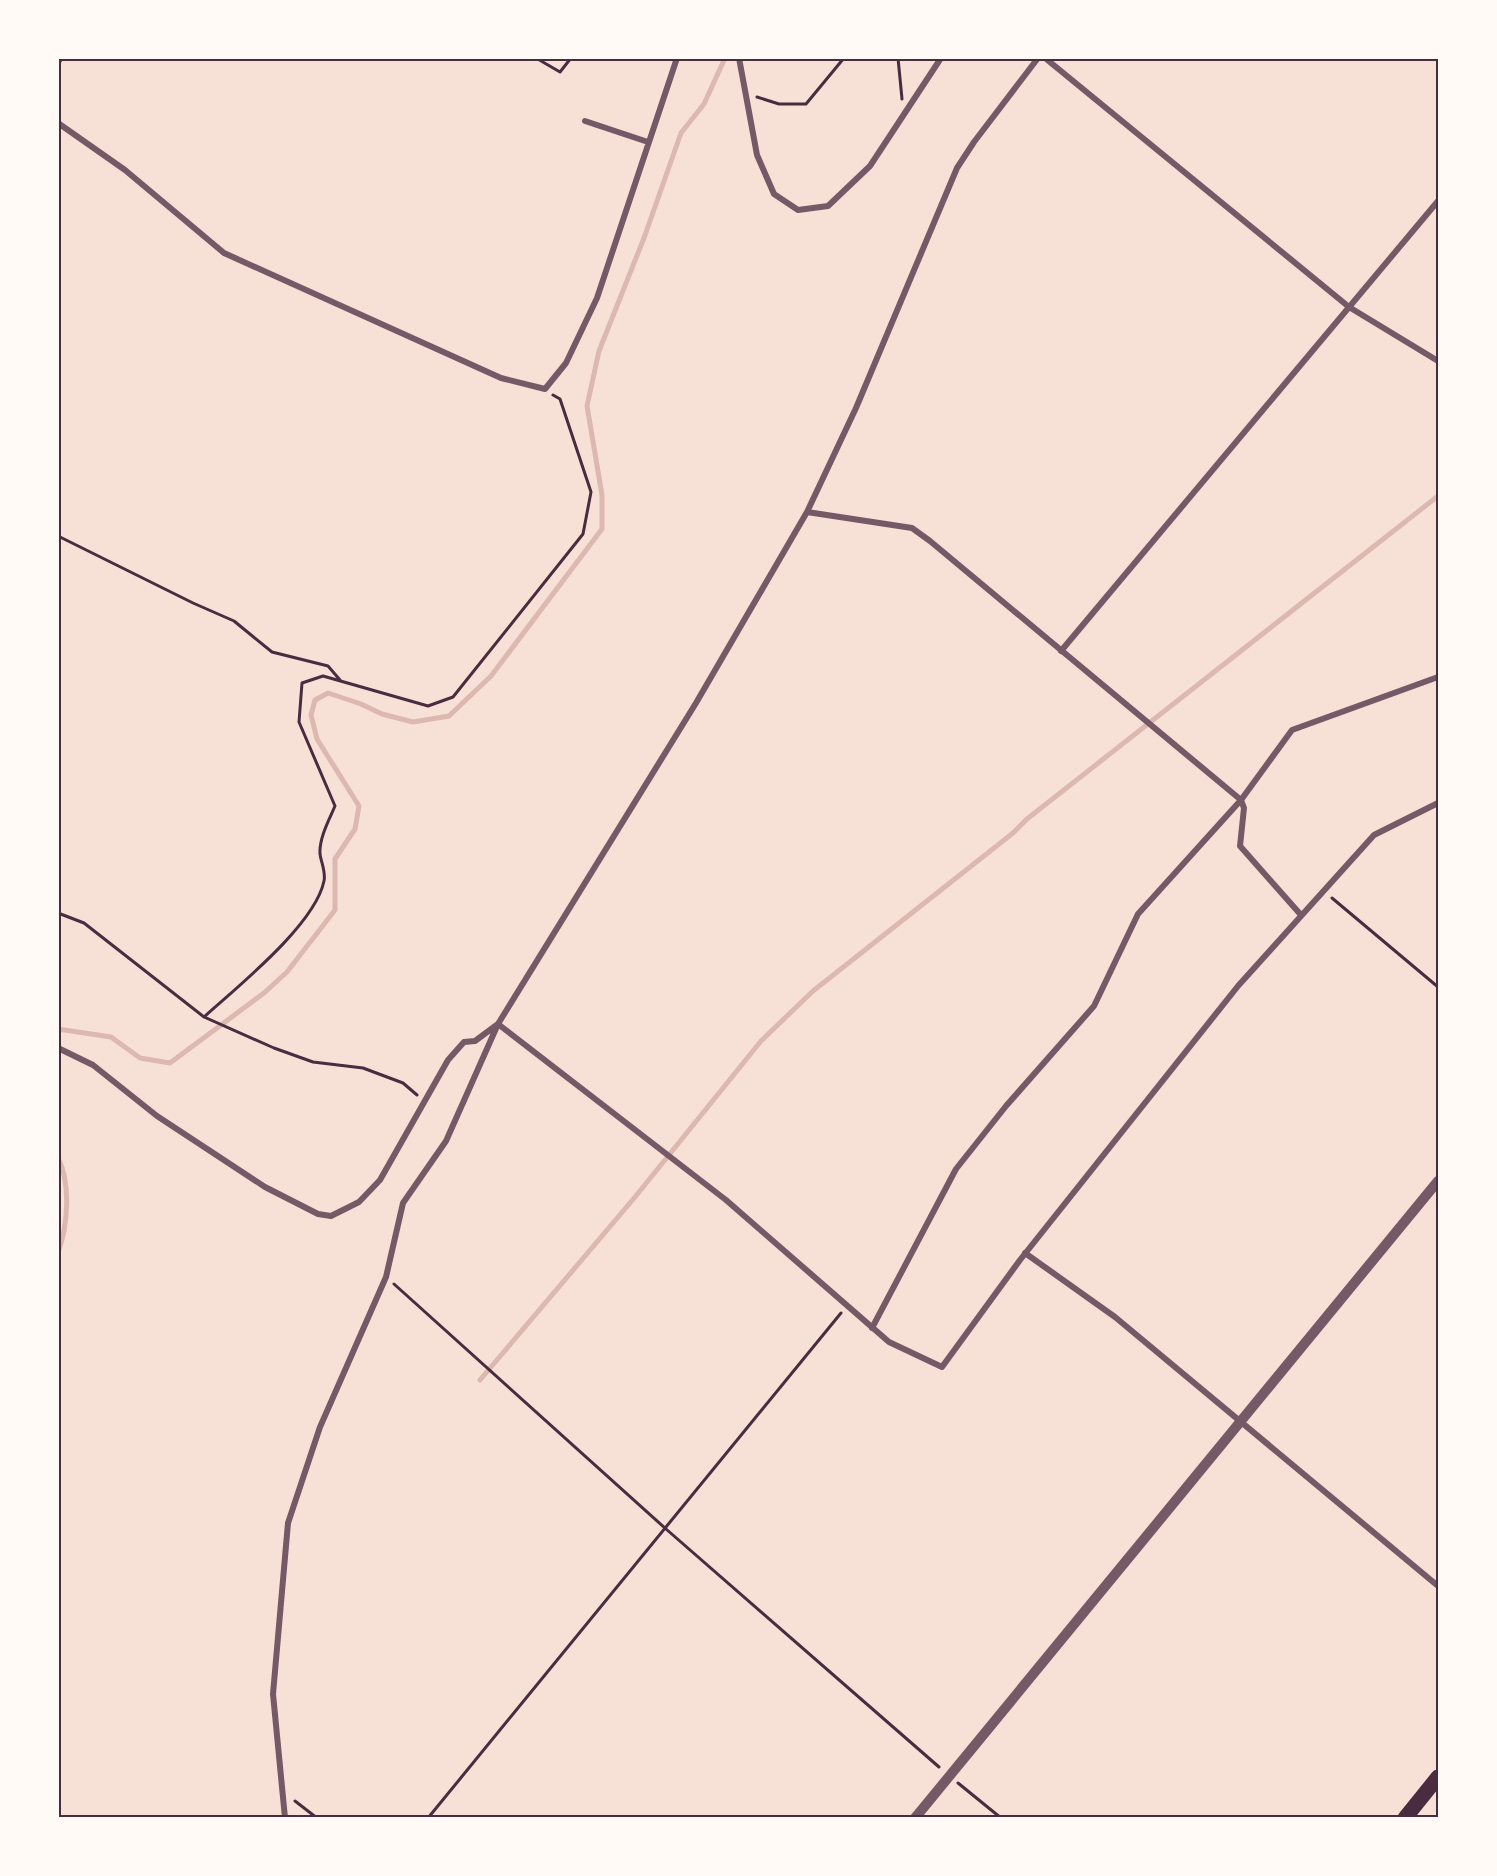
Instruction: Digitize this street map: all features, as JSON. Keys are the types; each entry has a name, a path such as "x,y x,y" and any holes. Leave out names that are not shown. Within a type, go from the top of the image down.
{"main road":[{"path":"1405,1818 1438,1778"}],"street":[{"path":"58,123 125,170 224,253 501,378 544,389 566,363 597,298 622,230 648,142 677,58"},
{"path":"739,58 757,155 774,194 798,210 828,206 870,166 941,58"},
{"path":"285,1818 273,1694 288,1523 320,1427 386,1277 403,1203 446,1141 498,1024 696,703 807,512 856,408 957,168 1038,58"},
{"path":"1045,58 1349,307 1438,361"},
{"path":"585,121 648,142"},
{"path":"1061,651 1438,201"},
{"path":"807,512 912,528 1241,800 1244,808 1240,846 1301,915"},
{"path":"872,1328 956,1169 1006,1106 1094,1006 1138,914 1241,800 1292,730 1438,677"},
{"path":"498,1024 726,1200 889,1342 942,1367 1025,1253 1238,986 1374,835 1438,803"},
{"path":"58,1048 93,1065 157,1116 265,1187 318,1214 331,1216 359,1202 380,1180 448,1060 464,1042 475,1041 498,1024"},
{"path":"915,1818 1438,1181"},
{"path":"1025,1253 1115,1317 1438,1586"}],"path":[{"path":"58,65 62,58"},
{"path":"536,58 560,72 571,58"},
{"path":"747,94 779,104 806,104 844,58"},
{"path":"898,58 903,116"},
{"path":"204,1017 285,943 319,895 325,879 320,851 325,830 335,806 300,722 302,683 322,676 428,706 453,697 583,534 591,492 560,399 544,389"},
{"path":"58,536 234,621 272,652 328,666 342,682"},
{"path":"1323,892 1438,987"},
{"path":"58,914 84,923 204,1017 274,1048 314,1062 363,1068 403,1083 425,1101"},
{"path":"386,1277 666,1529 1001,1818"},
{"path":"428,1818 847,1306"},
{"path":"282,1792 317,1818"}],"waterway":[{"path":"58,1029 111,1037 140,1058 170,1063 264,993 287,972 335,910 335,859 355,829 359,806 317,739 311,715 315,700 328,693 382,714 413,722 449,716 491,676 602,529 602,495 587,406 599,351 644,238 681,133 704,104 725,58"},
{"path":"480,1380 635,1197 761,1041 813,991 1013,833 1027,819 1438,496"},
{"path":"58,1158 65,1180 67,1205 58,1252"}]}
